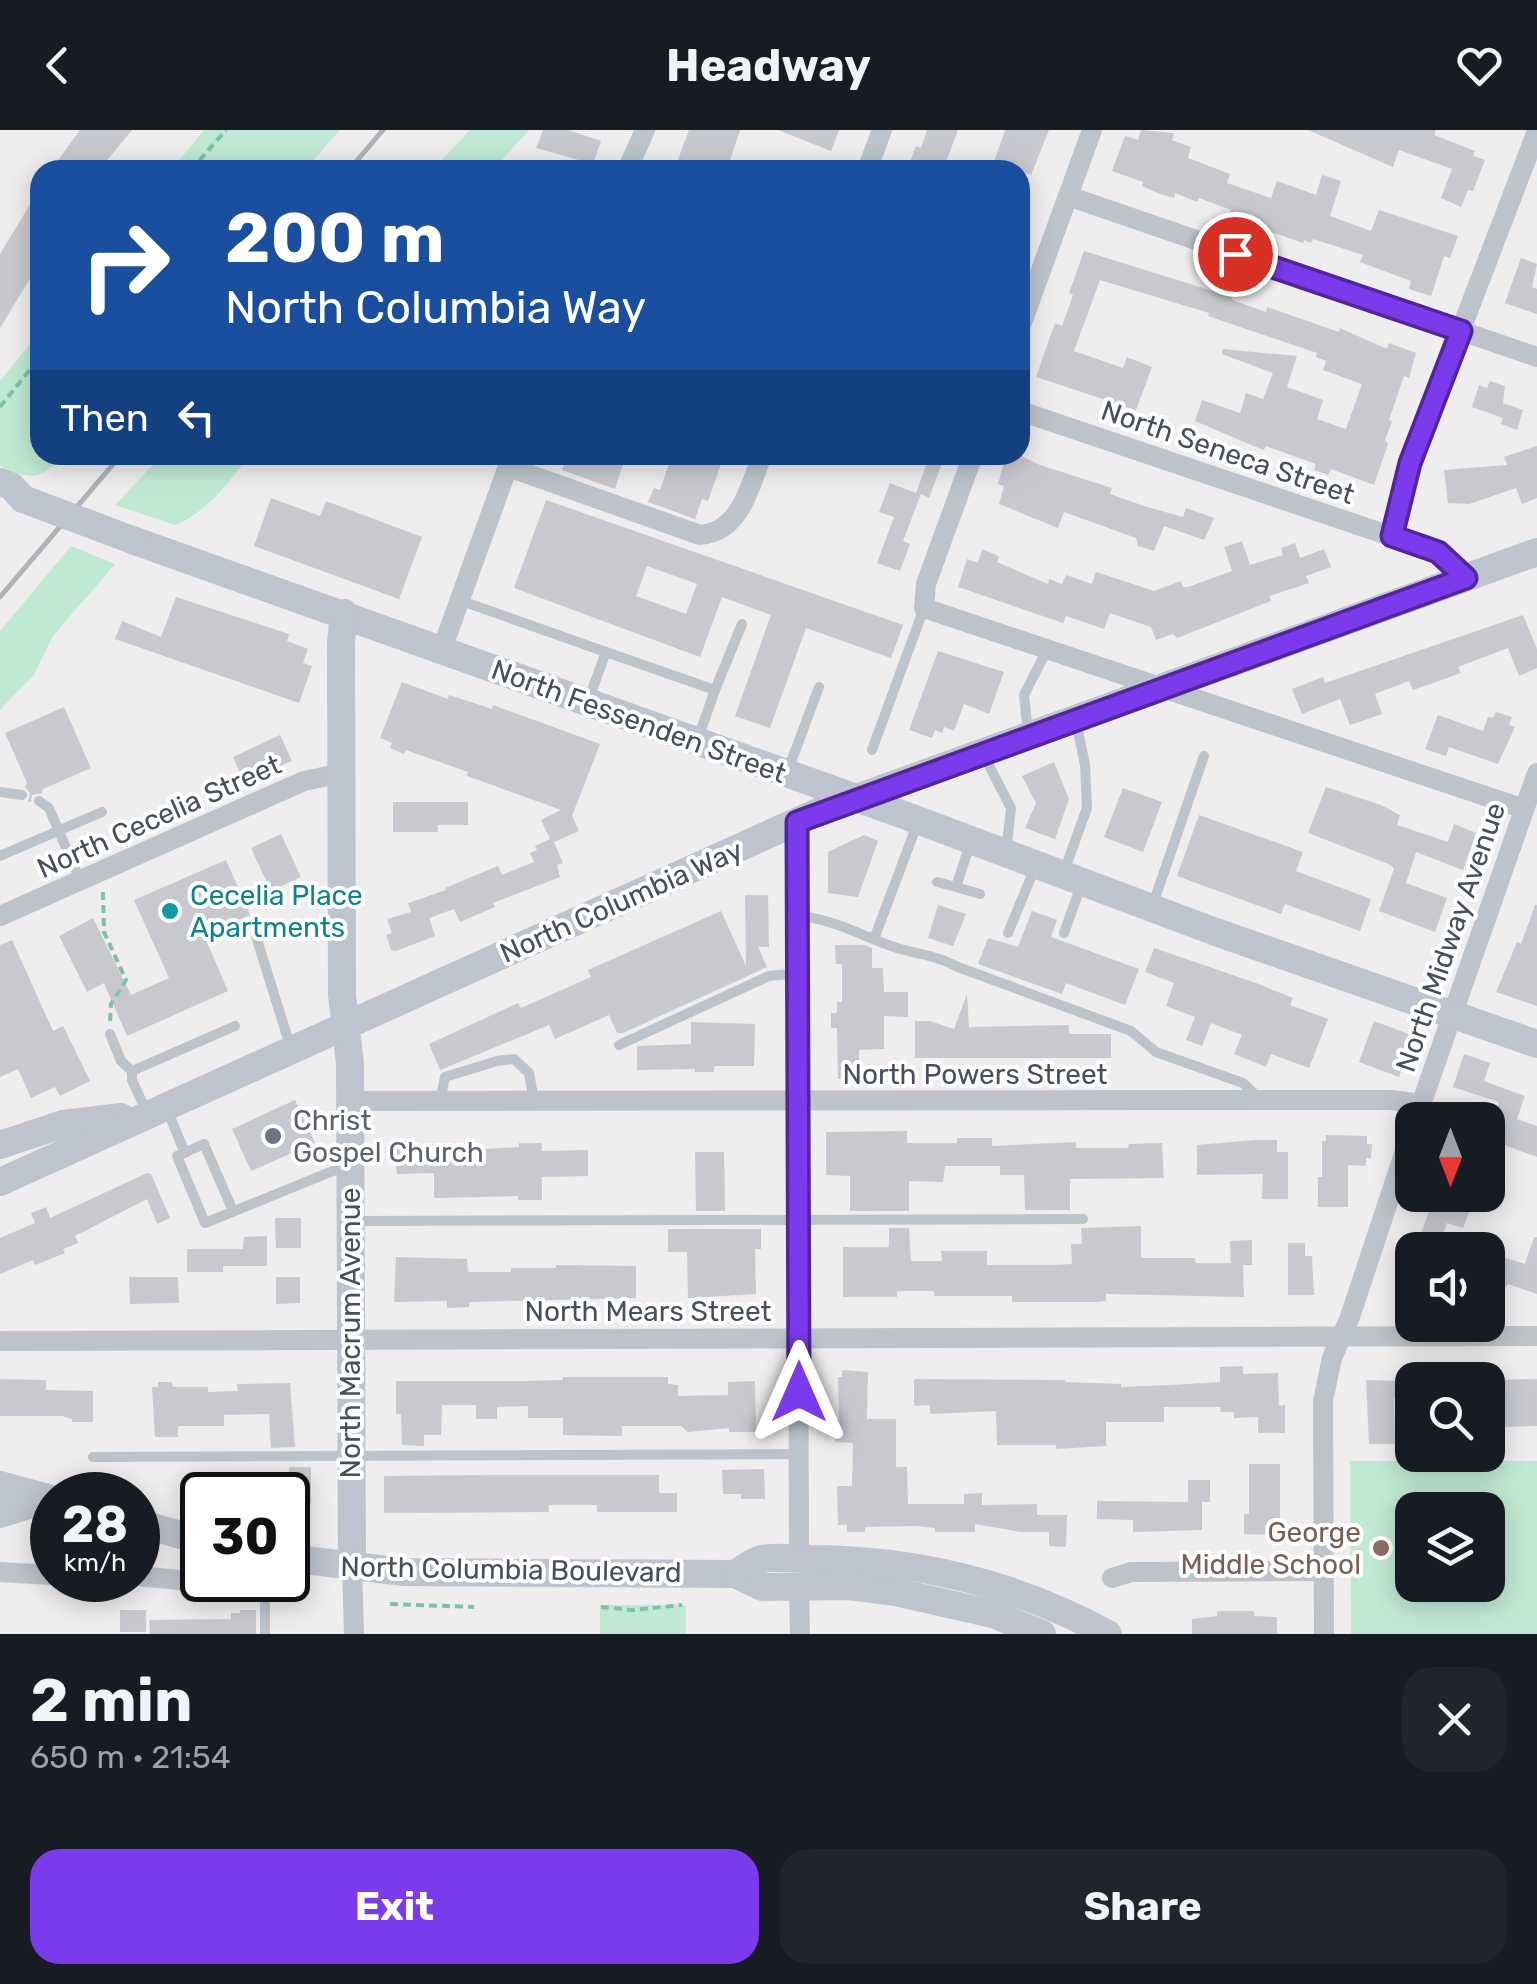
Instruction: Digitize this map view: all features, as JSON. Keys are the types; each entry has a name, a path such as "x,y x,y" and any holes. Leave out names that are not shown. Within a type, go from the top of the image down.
{"main road":[{"name":"North Fessenden Street","path":"0,482 10,486 11,499 344,613 1151,908 1537,1044"},
{"name":"North Columbia Way","path":"0,1182 797,822 1537,552"},
{"name":"North Macrum Avenue","path":"344,613 342,994 350,1101 352,1567"},
{"path":"0,1145 63,1124 156,1110"},
{"path":"0,1485 30,1493"},
{"path":"0,1514 30,1505"},
{"name":"North Columbia Boulevard","path":"310,1561 471,1574 735,1574 760,1559 850,1586 923,1597 993,1614 1042,1634"},
{"name":"North Columbia Boulevard","path":"799,1573 880,1563 957,1574 1018,1594 1108,1634"}],"street":[{"path":"632,160 645,130"},
{"path":"871,160 882,130"},
{"path":"1030,300 1092,130"},
{"path":"1392,536 1410,463 1537,131"},
{"path":"1068,196 1537,356"},
{"name":"North Seneca Street","path":"1030,414 1438,552 1466,578"},
{"path":"442,649 509,465"},
{"path":"520,465 700,535 719,531 745,499 758,465"},
{"path":"970,465 926,584 924,608 1524,809"},
{"name":"North Cecelia Street","path":"0,916 304,781 342,773"},
{"name":"North Midway Avenue","path":"1421,1102 1537,773"},
{"path":"797,822 800,1634"},
{"name":"North Powers Street","path":"350,1101 1396,1102"},
{"path":"1324,1634 1326,1376 1395,1180"},
{"name":"North Mears Street","path":"0,1340 1537,1336"},
{"name":"North Macrum Avenue","path":"352,1567 354,1634"},
{"path":"1112,1578 1131,1572 1324,1571"},
{"path":"0,1572 30,1574"}],"lane":[{"path":"460,600 715,690"},
{"path":"872,750 924,608"},
{"path":"697,742 742,624"},
{"path":"1028,737 1024,695 1048,650"},
{"path":"588,702 606,652"},
{"path":"786,775 819,687"},
{"path":"1008,933 1060,874 1088,808 1076,720"},
{"path":"983,753 1010,808 1006,854"},
{"path":"1151,908 1204,756"},
{"path":"0,792 22,795"},
{"path":"39,801 48,808 87,878"},
{"path":"0,856 102,812"},
{"path":"874,939 918,821"},
{"path":"956,887 971,840"},
{"path":"1060,874 1064,933"},
{"path":"936,882 980,894"},
{"path":"798,916 822,918 900,949 930,954 1131,1031 1156,1052 1243,1083 1261,1101"},
{"path":"256,936 291,1050"},
{"path":"619,1045 769,976 798,973"},
{"path":"132,1070 235,1026"},
{"path":"110,1034 121,1061 132,1070"},
{"path":"440,1101 446,1077 497,1060 514,1059 529,1073 534,1102"},
{"path":"132,1070 132,1080 184,1152"},
{"path":"232,1212 204,1144 176,1156 205,1222 232,1212 350,1164"},
{"path":"350,1221 1083,1219"},
{"path":"93,1458 800,1454"},
{"path":"265,1602 265,1634"}],"path":[{"path":"200,160 226,130"},
{"path":"0,407 30,370"},
{"path":"87,878 104,895 104,932 126,980 110,1004 110,1034"},
{"path":"390,1604 474,1607"},
{"path":"602,1607 632,1610 682,1605"}],"green space":[{"path":"204,130 340,130 314,160 179,160"},
{"path":"470,130 529,130 502,160 442,160"},
{"path":"30,344 30,465 53,465 41,474 19,474 0,466 0,381"},
{"path":"153,465 241,465 208,504 176,525 115,505"},
{"path":"71,546 115,564 53,636 33,676 0,710 0,631"},
{"name":"George Middle School","path":"1350,1461 1395,1461 1395,1472 1505,1472 1505,1461 1537,1461 1537,1634 1351,1634"},
{"path":"600,1605 686,1605 686,1634 600,1634"}],"building":[{"path":"80,130 132,130 107,160 58,160"},
{"path":"543,130 568,130 601,141 594,160 579,160 536,148"},
{"path":"689,130 740,130 730,160 678,160"},
{"path":"778,130 839,130 831,151"},
{"path":"927,130 958,130 947,160 911,160 916,146 921,148"},
{"path":"1005,130 1049,130 1031,175 1030,160 995,160"},
{"path":"1141,130 1174,133 1172,140 1191,147 1188,158 1230,174 1227,183 1271,198 1277,181 1316,195 1322,175 1341,181 1330,216 1371,231 1379,210 1458,236 1450,258 1444,256 1431,296 1409,289 1411,281 1360,262 1363,255 1313,239 1303,243 1238,220 1229,215 1231,210 1199,198 1197,202 1175,193 1174,198 1160,194 1142,186 1143,182 1112,171 1125,136 1138,140"},
{"path":"1308,130 1436,130 1434,135 1475,151 1473,156 1485,160 1473,191 1468,190 1461,207 1441,198 1452,169 1399,150 1393,167"},
{"path":"30,204 30,278 0,328 0,254"},
{"path":"1084,251 1232,297 1266,312 1267,307 1339,332 1340,328 1387,349 1389,343 1416,353 1389,420 1392,421 1385,440 1388,444 1374,485 1331,469 1328,475 1314,470 1316,464 1266,446 1264,450 1195,421 1202,400 1240,413 1246,393 1263,399 1273,373 1222,354 1223,349 1297,356 1287,387 1323,400 1317,419 1346,429 1362,384 1323,370 1326,361 1316,357 1317,353 1208,316 1209,313 1100,280 1074,351 1123,368 1127,357 1152,367 1136,410 1036,377 1055,323 1062,326"},
{"path":"1521,258 1537,264 1532,287 1537,289 1537,314 1505,303"},
{"path":"1490,381 1505,386 1503,403 1523,410 1517,430 1501,424 1503,418 1472,407 1479,385 1487,388"},
{"path":"1537,446 1537,498 1522,504 1516,488 1469,504 1448,503 1444,470 1507,465 1504,457"},
{"path":"1030,460 1112,488 1110,494 1147,507 1183,517 1186,508 1214,518 1204,540 1164,526 1154,551 1138,546 1136,538 1064,512 1058,528 999,504 1004,486 998,484 1003,465 1030,465"},
{"path":"564,465 623,465 615,489 562,470"},
{"path":"669,465 721,465 708,501 702,499 695,519 648,502 654,488 660,490"},
{"path":"926,465 941,465 929,498 921,494 903,541 910,544 900,571 877,563 894,517 879,512 890,483 916,493"},
{"path":"271,498 320,516 326,501 422,537 399,599 254,546"},
{"path":"546,500 903,625 891,658 806,628 770,728 735,716 771,615 722,597 700,657 514,588","holes":["647,566 697,584 686,614 636,596"]},
{"path":"1242,541 1250,565 1283,555 1281,548 1295,543 1300,558 1324,549 1331,567 1306,576 1309,583 1269,596 1271,601 1177,638 1173,634 1156,640 1151,627 1110,613 1104,629 1066,616 1063,623 958,587 967,559 978,563 982,549 999,556 997,562 1048,584 1049,579 1062,584 1066,575 1092,584 1096,572 1154,591 1181,581 1183,587 1188,587 1232,571 1224,547"},
{"path":"176,597 289,634 287,641 308,649 303,663 312,666 299,703 115,639 122,621 161,637"},
{"path":"1523,615 1537,649 1537,668 1519,676 1508,648 1458,667 1461,673 1413,690 1409,681 1375,694 1382,714 1350,725 1340,699 1302,714 1292,689 1323,677 1325,683"},
{"path":"938,651 1004,672 989,714 964,704 954,731 944,727 942,733 935,730 932,738 909,730"},
{"path":"402,682 448,699 449,695 492,709 493,705 600,744 572,816 579,831 554,842 563,863 557,865 560,877 493,903 495,907 460,922 454,909 429,918 435,936 396,951 391,950 386,935 392,933 387,919 411,912 408,903 498,866 502,875 534,862 530,853 550,839 541,820 561,810 467,776 468,772 390,748 392,743 380,738"},
{"path":"64,707 91,768 43,789 28,802 27,783 5,733"},
{"path":"1496,712 1512,717 1509,725 1515,727 1498,764 1449,747 1446,756 1425,749 1438,715 1483,731 1488,717 1493,718"},
{"path":"280,735 292,761 244,782 233,757"},
{"path":"1054,762 1069,799 1055,839 1025,828 1036,803 1022,776"},
{"path":"1326,787 1381,805 1400,815 1397,825 1448,842 1454,824 1476,833 1463,870 1416,852 1406,883 1447,898 1435,932 1379,911 1394,869 1391,865 1308,833"},
{"path":"1123,788 1162,802 1143,852 1104,837"},
{"path":"393,802 468,802 468,825 438,825 438,832 393,832"},
{"path":"1199,815 1303,852 1296,871 1371,899 1360,931 1285,904 1281,914 1177,876"},
{"path":"281,834 301,877 271,891 251,848"},
{"path":"864,835 878,841 858,897 828,893 828,852"},
{"path":"226,860 250,915 214,931 216,935 206,940 228,991 127,1036 104,983 87,992 59,936 93,918 131,995 169,978 134,900"},
{"path":"745,895 768,895 769,947 758,947 767,967 623,1033 617,1033 609,1015 555,1039 549,1025 440,1070 429,1044 518,1003 521,1008 591,977 588,970 721,911 746,966"},
{"path":"938,905 966,914 953,946 928,938"},
{"path":"1535,905 1537,1006 1496,992 1517,942 1521,944"},
{"path":"1032,911 1057,920 1051,937 1139,969 1125,1005 1066,983 1062,994 978,964 988,938 1018,947"},
{"path":"12,940 53,1031 63,1026 90,1081 60,1096 55,1087 31,1098 18,1069 0,1077 0,945"},
{"path":"835,945 872,948 872,968 883,968 884,992 908,992 908,1017 884,1016 884,1049 859,1050 859,1079 838,1079 837,1028 831,1028 831,1013 837,1013 837,1002 842,1002 842,964 836,964"},
{"path":"1154,948 1293,998 1290,1005 1328,1019 1309,1068 1271,1054 1266,1067 1234,1054 1242,1035 1211,1023 1202,1046 1186,1040 1195,1017 1166,1006 1174,983 1145,972"},
{"path":"967,994 969,1027 1069,1025 1069,1034 1111,1034 1111,1058 915,1058 915,1021 930,1021 954,1029"},
{"path":"1374,1021 1414,1036 1399,1077 1359,1062"},
{"path":"691,1022 755,1024 754,1066 714,1066 714,1072 637,1070 637,1046 691,1044"},
{"path":"1464,1054 1490,1063 1484,1081 1525,1096 1517,1119 1537,1126 1537,1157 1505,1145 1505,1102 1453,1087"},
{"name":"Christ Gospel Church","path":"295,1100 315,1143 251,1171 232,1129"},
{"path":"907,1131 907,1143 992,1138 992,1146 1076,1142 1076,1148 1128,1148 1129,1144 1162,1143 1164,1178 1070,1179 1070,1210 1025,1210 1024,1175 1000,1175 1000,1166 945,1166 943,1182 909,1181 909,1211 850,1211 850,1176 826,1175 826,1132"},
{"path":"1326,1135 1367,1136 1367,1144 1372,1144 1366,1166 1348,1165 1348,1207 1318,1207 1322,1141 1326,1141"},
{"path":"1277,1140 1277,1152 1288,1152 1288,1199 1262,1199 1263,1174 1197,1175 1197,1145"},
{"path":"519,1143 542,1143 542,1151 588,1150 588,1176 542,1177 542,1200 518,1200 518,1196 434,1198 434,1173 397,1174 392,1160 391,1146 485,1149 519,1147"},
{"path":"695,1152 724,1152 725,1211 696,1211"},
{"path":"151,1174 170,1218 157,1224 147,1199 75,1236 78,1243 63,1249 65,1253 35,1265 33,1260 0,1274 0,1238 35,1223 31,1213 46,1207 50,1218"},
{"path":"1429,1212 1469,1212 1463,1228 1447,1223 1444,1232 1421,1232"},
{"path":"275,1218 301,1218 301,1248 276,1248"},
{"path":"1141,1226 1141,1258 1231,1263 1230,1241 1252,1240 1252,1265 1243,1265 1244,1297 1106,1294 1106,1301 1098,1302 1012,1302 1012,1296 934,1296 934,1291 897,1291 897,1297 843,1297 843,1247 889,1247 889,1228 909,1228 911,1261 942,1261 941,1251 987,1251 987,1265 1054,1265 1072,1264 1071,1244 1082,1244 1081,1228"},
{"path":"668,1229 761,1229 761,1249 755,1249 756,1294 688,1298 687,1252 668,1252"},
{"path":"267,1236 267,1266 223,1266 223,1272 187,1272 187,1249 243,1249 244,1237"},
{"path":"1537,1237 1537,1294 1508,1284 1505,1288 1505,1258 1525,1264"},
{"path":"1288,1243 1305,1243 1305,1256 1312,1256 1314,1295 1288,1295"},
{"path":"396,1257 467,1259 468,1272 511,1272 511,1268 556,1265 636,1266 636,1298 469,1302 469,1307 447,1308 447,1301 394,1302"},
{"path":"129,1277 178,1277 179,1303 130,1304"},
{"path":"276,1277 300,1277 300,1303 276,1304"},
{"path":"1243,1366 1243,1374 1278,1373 1279,1406 1285,1405 1285,1433 1258,1433 1258,1417 1234,1418 1234,1412 1221,1412 1220,1407 1164,1407 1164,1422 1106,1422 1106,1446 1056,1449 1056,1445 997,1445 996,1411 930,1414 930,1405 914,1406 914,1379 1065,1380 1121,1387 1220,1382 1220,1367"},
{"path":"842,1370 868,1372 867,1419 896,1419 896,1467 907,1467 908,1504 964,1504 964,1494 982,1493 982,1505 1037,1504 1037,1515 1067,1515 1066,1547 1049,1546 1049,1532 1021,1532 975,1524 975,1532 935,1532 935,1528 916,1526 865,1527 865,1532 847,1532 847,1525 838,1525 837,1486 852,1486 853,1443 835,1442 838,1377 842,1377"},
{"path":"668,1377 668,1384 678,1385 678,1396 728,1395 728,1382 755,1381 756,1432 729,1432 729,1428 688,1432 681,1426 622,1426 622,1436 563,1435 563,1418 528,1418 528,1406 497,1407 497,1419 476,1419 476,1405 442,1405 441,1435 424,1435 424,1446 402,1445 401,1414 396,1414 396,1381 528,1381"},
{"path":"0,1379 46,1380 46,1390 93,1391 93,1422 72,1422 62,1416 0,1416"},
{"path":"1537,1379 1537,1426 1505,1427 1505,1380"},
{"path":"1366,1380 1395,1381 1395,1444 1369,1444"},
{"path":"158,1382 172,1382 173,1387 208,1387 208,1392 238,1391 237,1384 290,1383 295,1447 271,1448 269,1414 224,1415 224,1426 178,1426 178,1437 155,1437 152,1387 158,1387"},
{"path":"1249,1464 1280,1464 1280,1523 1276,1523 1276,1535 1244,1534 1244,1514 1249,1514"},
{"path":"289,1467 311,1467 311,1503 310,1472 289,1472"},
{"path":"764,1469 765,1499 723,1494 722,1470"},
{"path":"659,1475 659,1493 677,1493 677,1512 597,1512 597,1505 549,1505 549,1512 384,1513 384,1476"},
{"path":"1188,1480 1210,1480 1210,1502 1202,1502 1202,1530 1133,1532 1133,1520 1097,1519 1097,1501 1188,1502"},
{"path":"120,1610 146,1610 146,1632 120,1632"},
{"path":"256,1610 256,1634 150,1634 149,1620 231,1619 231,1613"},
{"path":"1217,1611 1254,1611 1254,1616 1277,1617 1277,1634 1192,1634 1192,1619 1217,1616"}],"railway":[{"path":"358,160 383,130"},
{"path":"0,597 112,465"}],"place":[{"name":"Cecelia Place Apartments","path":"170,911"},
{"name":"Christ Gospel Church","path":"273,1136"},
{"name":"George Middle School","path":"1381,1548"}],"route":[{"path":"799,1392 797,822 1466,578 1438,552 1392,536 1410,463 1461,331 1235,254"}]}
